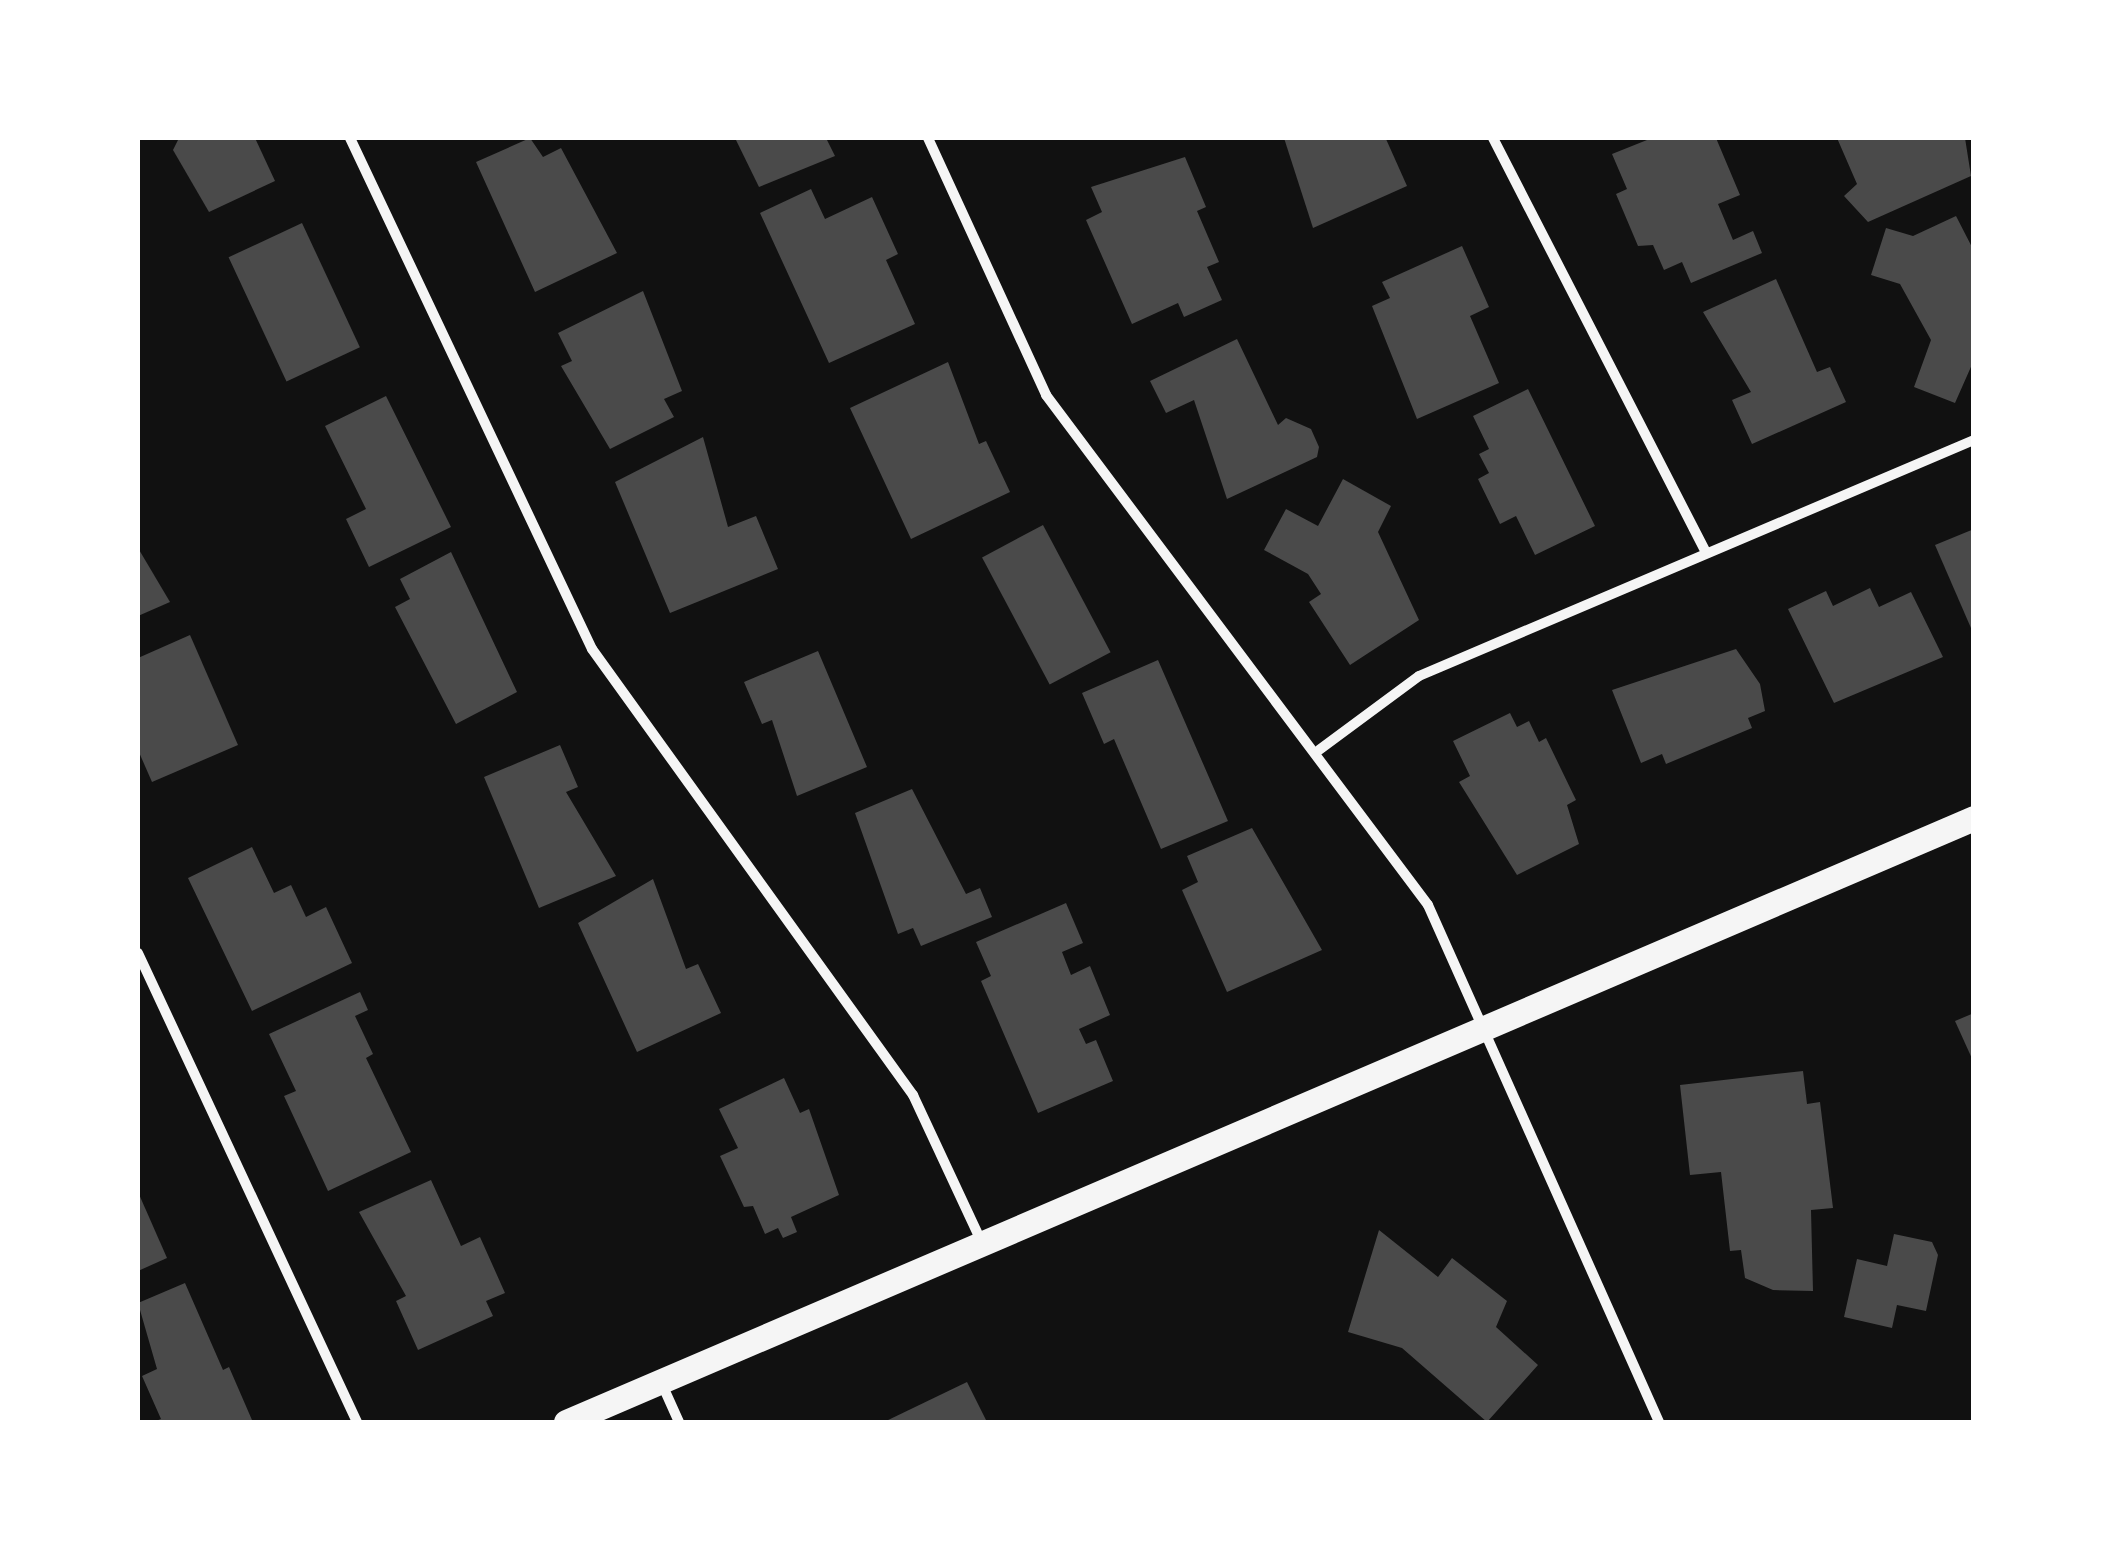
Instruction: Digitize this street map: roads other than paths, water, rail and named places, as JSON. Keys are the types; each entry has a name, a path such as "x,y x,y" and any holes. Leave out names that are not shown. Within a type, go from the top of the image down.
{"main road":[{"path":"566,1422 1974,818"}],"street":[{"path":"350,138 592,649 913,1095 983,1244"},
{"path":"928,138 1046,394 1422,893 1660,1422"},
{"path":"1492,138 1704,549"},
{"path":"1318,750 1419,676 1704,549 1974,440"},
{"path":"138,953 357,1422"},
{"path":"661,1381 679,1422"}]}
